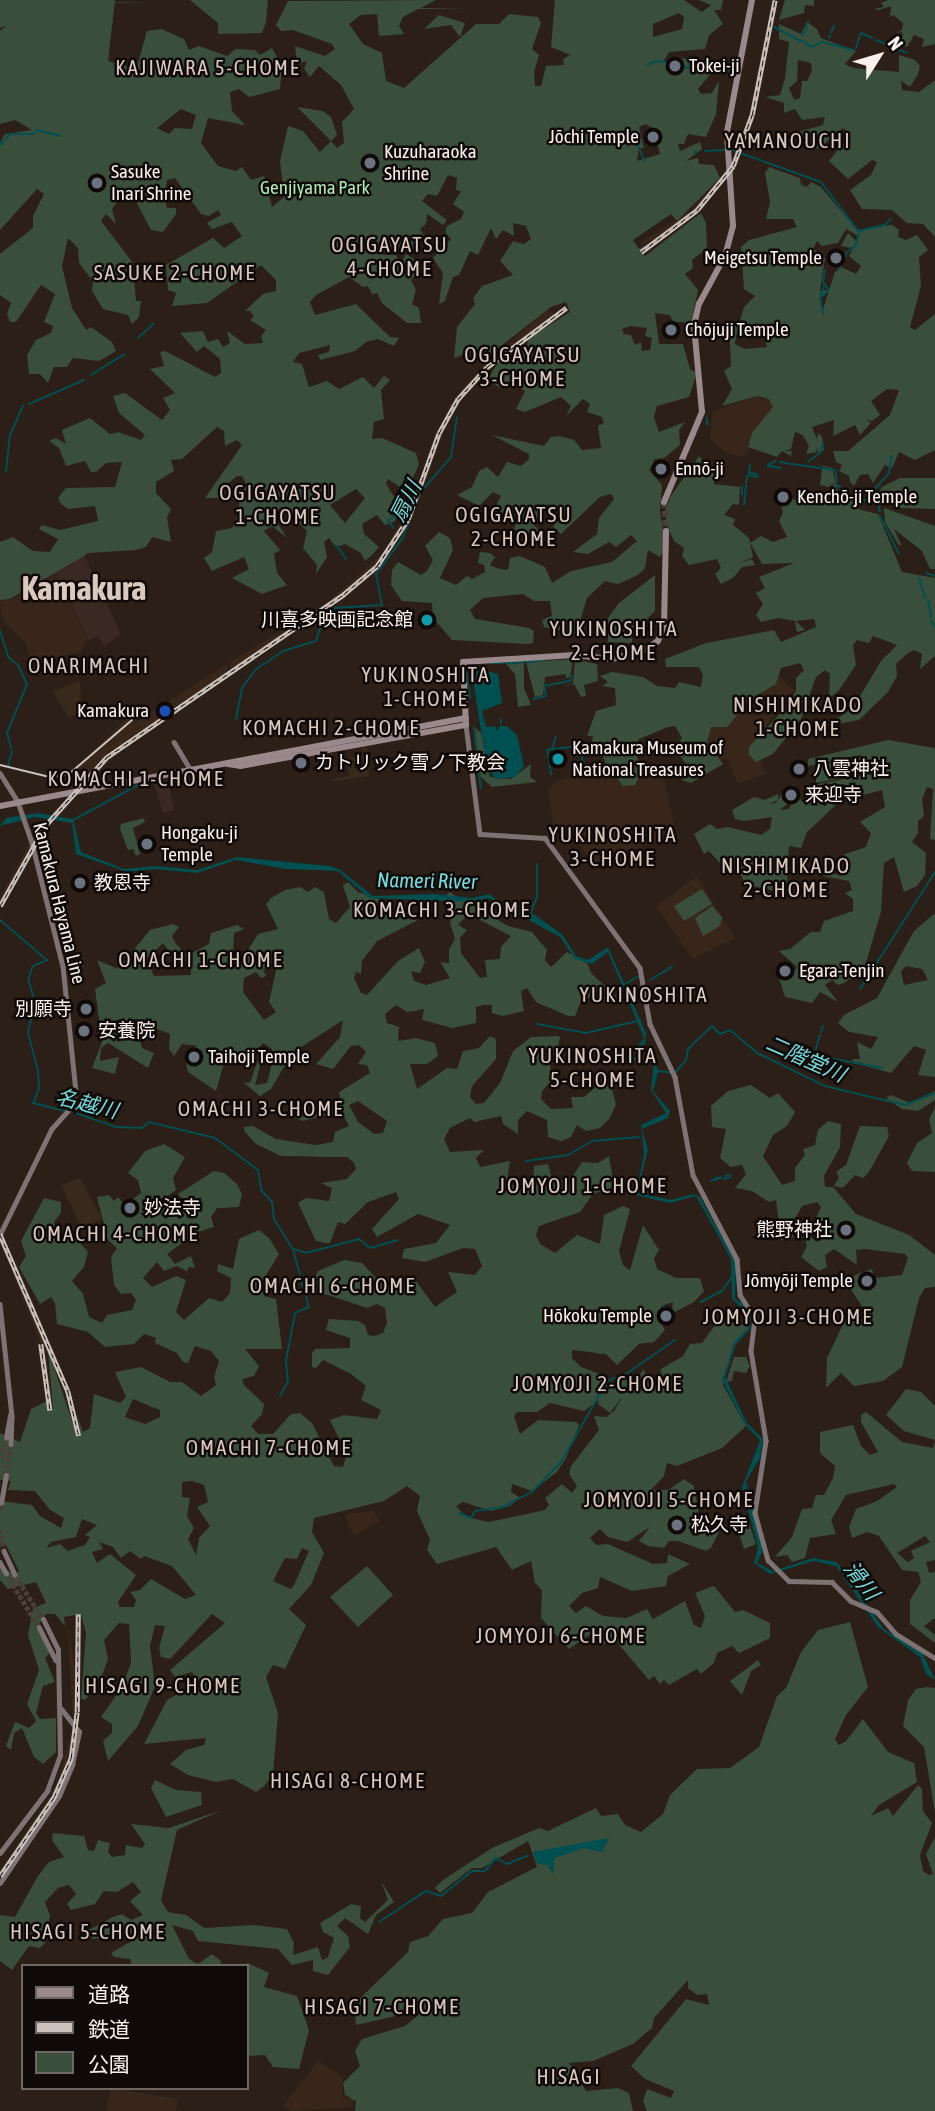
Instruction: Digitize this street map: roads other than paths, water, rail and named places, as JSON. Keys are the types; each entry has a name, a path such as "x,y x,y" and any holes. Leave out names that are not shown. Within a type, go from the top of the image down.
{"main road":[{"path":"664,502 702,412 694,325 725,256 733,226 727,132 752,0"},
{"path":"666,531 664,626 654,644 635,654 463,662 466,721 480,834 540,836 550,844 640,968 647,1016 676,1077 693,1175 737,1259 740,1295 755,1318 751,1351 766,1441 755,1513 768,1560 777,1572 794,1582 828,1580 862,1606 871,1609 896,1634 935,1658"},
{"path":"0,806 466,721"},
{"path":"174,742 191,770"},
{"name":"Kamakura Hayama Line","path":"0,773 22,813 67,985 76,1091 69,1111 52,1129 0,1235"},
{"path":"0,1304 10,1404 11,1444"},
{"path":"6,1438 10,1404"},
{"path":"1,1503 6,1475"},
{"path":"6,1573 0,1560 4,1552 15,1575"},
{"path":"0,1853 52,1782 61,1752 57,1644 43,1619"},
{"path":"39,1627 59,1668"},
{"path":"0,1882 62,1790 79,1734 61,1708"},
{"path":"61,1719 71,1721"}],"water":[{"path":"478,669 498,674 502,703 482,711 486,727 495,726 497,731 499,726 507,726 517,735 524,766 515,777 496,779 487,769 473,680"},
{"path":"38,813 73,819 81,852 124,869 156,866 197,870 237,857 330,866 339,869 373,896 435,894 472,898 489,894 510,909 532,913 562,934 576,956 588,960 608,947 646,1033 645,1044 632,1055 640,1063 655,1058 658,1072 653,1091 670,1111 668,1118 642,1129 648,1150 637,1193 671,1200 693,1194 700,1197 736,1262 735,1299 744,1304 751,1315 750,1329 736,1344 725,1377 747,1423 763,1439 760,1458 746,1481 763,1550 757,1563 773,1571 813,1558 837,1562 884,1629 923,1654 935,1680 926,1674 920,1657 878,1627 836,1566 814,1561 770,1574 754,1563 758,1547 742,1487 760,1440 746,1426 722,1380 735,1341 747,1329 749,1315 732,1299 731,1259 696,1196 670,1203 631,1194 638,1185 644,1154 641,1125 666,1113 651,1090 654,1060 639,1065 630,1055 644,1038 608,952 592,964 575,959 560,937 488,898 471,902 369,898 338,871 285,869 236,860 197,873 155,869 127,872 76,854 72,823 35,817 0,826 6,818"},
{"path":"609,1838 602,1852 584,1848 555,1858 553,1875 548,1865 537,1864 533,1852"}],"waterway":[{"path":"803,35 807,26"},
{"path":"831,32 834,26"},
{"path":"774,27 800,41"},
{"path":"861,33 873,38"},
{"path":"856,48 860,35"},
{"path":"802,40 810,46"},
{"path":"876,40 884,43"},
{"path":"811,47 822,42 854,50"},
{"path":"890,46 907,53"},
{"path":"647,65 657,61 681,64"},
{"path":"690,62 690,68 701,70"},
{"path":"715,66 735,70"},
{"path":"681,67 690,68"},
{"path":"716,69 735,71"},
{"path":"0,145 10,134 32,134 38,130 60,136"},
{"path":"633,133 645,162"},
{"path":"729,149 821,182 858,231 885,225 891,219"},
{"path":"694,155 696,150"},
{"path":"705,151 724,150"},
{"path":"100,182 105,184"},
{"path":"846,253 856,245 859,233"},
{"path":"839,269 846,255"},
{"path":"823,314 820,298 829,290 823,282 825,270"},
{"path":"820,296 824,286"},
{"path":"138,338 153,324"},
{"path":"91,375 124,354"},
{"path":"29,404 84,380"},
{"path":"6,472 10,435 23,406"},
{"name":"扇川","path":"236,719 242,688 255,670 283,651 316,641 323,620 335,608 382,605 376,574 402,539 420,493 451,457 457,417"},
{"path":"707,418 707,425"},
{"path":"808,462 821,452 823,443"},
{"path":"875,489 889,473 892,455"},
{"path":"768,465 776,461"},
{"path":"780,462 791,464"},
{"path":"792,464 835,470 837,482"},
{"path":"750,465 749,472 758,475"},
{"path":"768,466 781,468"},
{"path":"746,482 748,475 758,477"},
{"path":"744,505 746,485"},
{"path":"837,485 853,498 878,503 880,512"},
{"path":"742,486 742,494"},
{"path":"873,498 875,490"},
{"name":"扇川","path":"394,528 388,521 400,511"},
{"path":"880,516 899,554"},
{"path":"336,545 346,559"},
{"path":"926,573 935,576"},
{"path":"919,578 925,598"},
{"path":"928,600 931,617"},
{"path":"931,621 935,627"},
{"path":"0,631 9,658 18,665 27,684 7,733 11,747"},
{"path":"527,662 544,660"},
{"path":"506,663 524,662"},
{"path":"490,663 503,663"},
{"path":"470,698 466,669 471,664"},
{"path":"533,699 546,696 544,686 570,681 572,675"},
{"path":"474,727 481,789"},
{"path":"551,774 547,750 552,749 556,737"},
{"path":"553,749 571,747 581,753 583,762"},
{"path":"8,766 12,751"},
{"path":"71,821 138,785"},
{"path":"530,914 537,897 537,864"},
{"path":"860,989 935,872"},
{"name":"名越川","path":"0,920 47,960 33,966 28,979 35,1002 28,1033 38,1070 39,1089 33,1103 65,1111"},
{"path":"650,980 672,967"},
{"path":"625,984 639,976"},
{"path":"537,1024 586,1033 638,1021"},
{"name":"二階堂川","path":"658,1071 675,1073 686,1060 688,1049 712,1026 720,1034 730,1030 757,1053 825,1086 905,1105 935,1093"},
{"path":"821,1032 823,1026"},
{"path":"820,1035 814,1055 882,1068"},
{"name":"名越川","path":"70,1111 116,1127 142,1128 149,1122 215,1138 258,1170 261,1190 272,1202 274,1219 293,1250 309,1307 295,1313 286,1361 288,1382 280,1396"},
{"path":"526,1161 568,1155 592,1141 639,1137"},
{"path":"725,1176 730,1175"},
{"path":"714,1179 721,1177"},
{"path":"724,1179 731,1177"},
{"path":"711,1181 721,1178"},
{"path":"294,1249 306,1253 359,1239 370,1248 398,1240"},
{"path":"701,1302 722,1291 733,1275"},
{"path":"662,1306 666,1308"},
{"path":"459,1513 471,1518 475,1511 503,1507 533,1491 561,1462 607,1381 626,1374 675,1340"},
{"path":"379,1922 426,1891 441,1896 472,1871 485,1871 496,1858 507,1864 527,1856"}],"tunnel":[{"path":"664,502 666,531"},
{"path":"0,1459 6,1438"},
{"path":"6,1475 11,1444"},
{"path":"0,1510 1,1503"},
{"path":"0,1529 4,1551"},
{"path":"6,1573 39,1627"},
{"path":"15,1575 43,1619"}],"tram line":[{"path":"0,765 50,777 69,774 132,720"}],"railway":[{"path":"641,252 697,210 733,166 752,115 775,0"},
{"path":"0,906 45,826 107,757 344,594 377,566 408,519 439,433 458,399 487,367 566,308"},
{"path":"0,1234 68,1391 79,1436"},
{"path":"41,1344 50,1410"},
{"path":"0,1876 54,1797 71,1758 77,1712 78,1614"}],"place":[{"name":"Tokei-ji","path":"675,66"},
{"name":"Jōchi Temple","path":"653,137"},
{"name":"Kuzuharaoka Shrine","path":"370,163"},
{"name":"Sasuke Inari Shrine","path":"97,183"},
{"name":"Meigetsu Temple","path":"836,258"},
{"name":"Chōjuji Temple","path":"671,330"},
{"name":"Ennō-ji","path":"661,469"},
{"name":"Kenchō-ji Temple","path":"783,497"},
{"name":"川喜多映画記念館","path":"427,620"},
{"name":"Kamakura","path":"165,711"},
{"name":"Kamakura Museum of National Treasures","path":"558,759"},
{"name":"カトリック雪ノ下教会","path":"301,763"},
{"name":"八雲神社","path":"799,769"},
{"name":"来迎寺","path":"791,795"},
{"name":"Hongaku-ji Temple","path":"147,844"},
{"name":"教恩寺","path":"80,883"},
{"name":"Egara-Tenjin","path":"785,971"},
{"name":"別願寺","path":"86,1009"},
{"name":"安養院","path":"84,1031"},
{"name":"Taihoji Temple","path":"194,1057"},
{"name":"妙法寺","path":"130,1208"},
{"name":"熊野神社","path":"846,1230"},
{"name":"Jōmyōji Temple","path":"867,1281"},
{"name":"Hōkoku Temple","path":"666,1316"},
{"name":"松久寺","path":"677,1525"}],"district":[{"name":"KAJIWARA 5-CHOME","path":"208,67"},
{"name":"YAMANOUCHI","path":"788,140"},
{"name":"OGIGAYATSU 4-CHOME","path":"390,256"},
{"name":"SASUKE 2-CHOME","path":"175,272"},
{"name":"OGIGAYATSU 3-CHOME","path":"523,366"},
{"name":"OGIGAYATSU 1-CHOME","path":"278,504"},
{"name":"OGIGAYATSU 2-CHOME","path":"514,526"},
{"name":"Kamakura","path":"84,589"},
{"name":"YUKINOSHITA 2-CHOME","path":"614,640"},
{"name":"ONARIMACHI","path":"89,665"},
{"name":"YUKINOSHITA 1-CHOME","path":"426,686"},
{"name":"NISHIMIKADO 1-CHOME","path":"798,716"},
{"name":"KOMACHI 2-CHOME","path":"331,727"},
{"name":"KOMACHI 1-CHOME","path":"136,778"},
{"name":"YUKINOSHITA 3-CHOME","path":"613,846"},
{"name":"NISHIMIKADO 2-CHOME","path":"786,877"},
{"name":"KOMACHI 3-CHOME","path":"442,909"},
{"name":"OMACHI 1-CHOME","path":"201,959"},
{"name":"YUKINOSHITA","path":"644,994"},
{"name":"YUKINOSHITA 5-CHOME","path":"593,1067"},
{"name":"OMACHI 3-CHOME","path":"261,1108"},
{"name":"JOMYOJI 1-CHOME","path":"583,1185"},
{"name":"OMACHI 4-CHOME","path":"116,1233"},
{"name":"OMACHI 6-CHOME","path":"333,1285"},
{"name":"JOMYOJI 3-CHOME","path":"788,1316"},
{"name":"JOMYOJI 2-CHOME","path":"598,1383"},
{"name":"OMACHI 7-CHOME","path":"269,1447"},
{"name":"JOMYOJI 5-CHOME","path":"669,1499"},
{"name":"JOMYOJI 6-CHOME","path":"561,1635"},
{"name":"HISAGI 9-CHOME","path":"163,1685"},
{"name":"HISAGI 8-CHOME","path":"348,1780"},
{"name":"HISAGI 5-CHOME","path":"88,1931"},
{"name":"HISAGI 7-CHOME","path":"382,2006"},
{"name":"HISAGI","path":"569,2076"}],"park label":[{"name":"Genjiyama Park","path":"315,188"}],"water label":[{"name":"Nameri River","path":"427,880"},
{"name":"滑川","path":"862,1580"}]}
